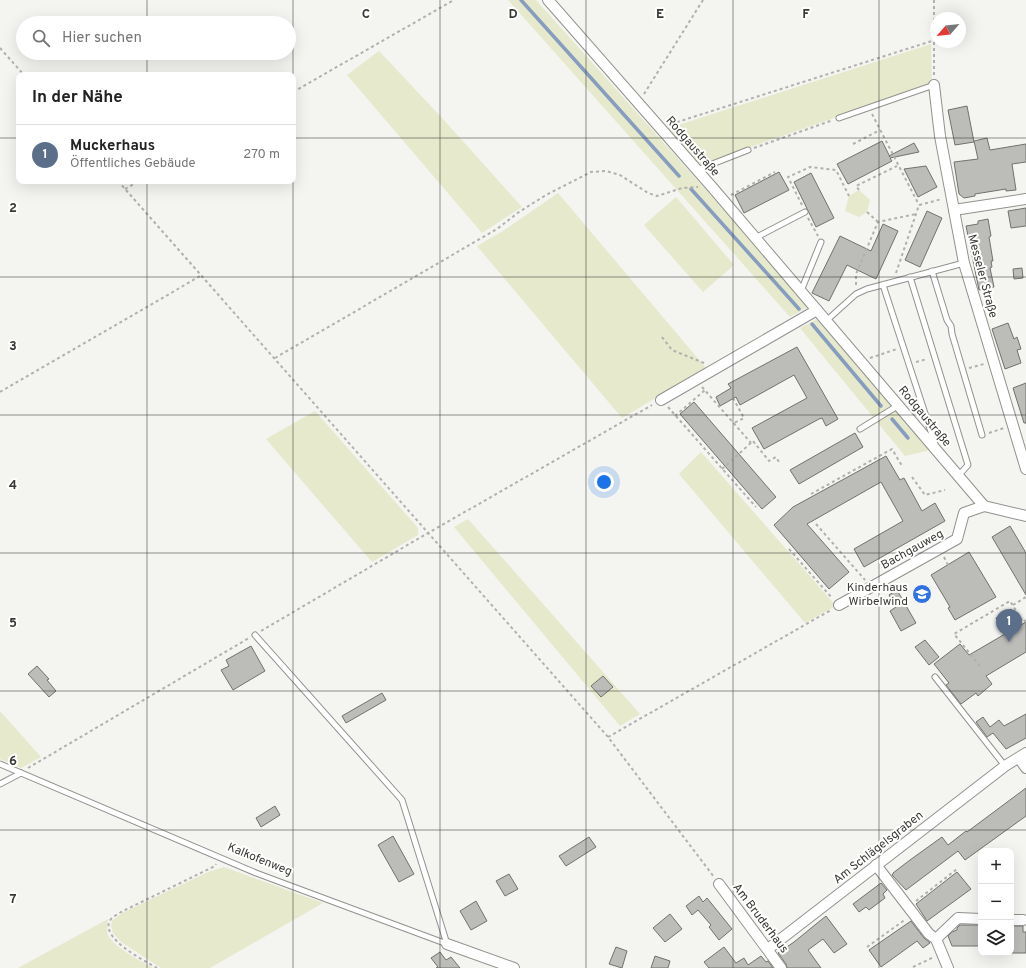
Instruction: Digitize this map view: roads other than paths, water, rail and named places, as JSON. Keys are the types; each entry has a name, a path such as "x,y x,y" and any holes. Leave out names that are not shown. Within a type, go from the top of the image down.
{"street":[{"name":"Rodgaustraße","path":"548,0 756,238 984,506"},
{"name":"Messeler Straße","path":"934,85 940,136 964,263 1026,469"},
{"path":"954,210 1026,199"},
{"path":"661,400 817,310"},
{"path":"984,506 1026,516"},
{"name":"Bachgauweg","path":"839,605 957,539 964,513 984,506"},
{"path":"1022,756 1026,768"},
{"name":"Am Schlägelsgraben","path":"768,949 1005,766 1022,756"},
{"path":"876,866 929,934 936,939 948,968"},
{"name":"Am Bruderhaus","path":"719,884 782,968"},
{"path":"936,939 958,918 978,919"},
{"path":"1014,920 1023,920"},
{"name":"Kalkofenweg","path":"447,944 514,968"}],"lane":[{"path":"839,118 934,85"},
{"path":"697,170 748,150"},
{"path":"756,238 805,212"},
{"path":"801,291 821,242"},
{"path":"826,321 856,294 910,277 964,263"},
{"path":"932,271 947,320 951,326 952,334 982,435"},
{"path":"910,277 968,465 958,476"},
{"path":"883,285 937,450"},
{"path":"860,429 899,405"},
{"path":"255,635 402,800 447,944"},
{"path":"935,677 1005,766"},
{"name":"Kalkofenweg","path":"0,764 256,873 447,944"},
{"path":"0,784 20,773"}],"waterway":[{"path":"521,0 679,176"},
{"path":"691,189 799,309"},
{"path":"812,324 881,406"},
{"path":"892,419 908,438"}],"place":[{"name":"Kinderhaus Wirbelwind","path":"922,594"},
{"name":"Muckerhaus","path":"1009,642"}]}
